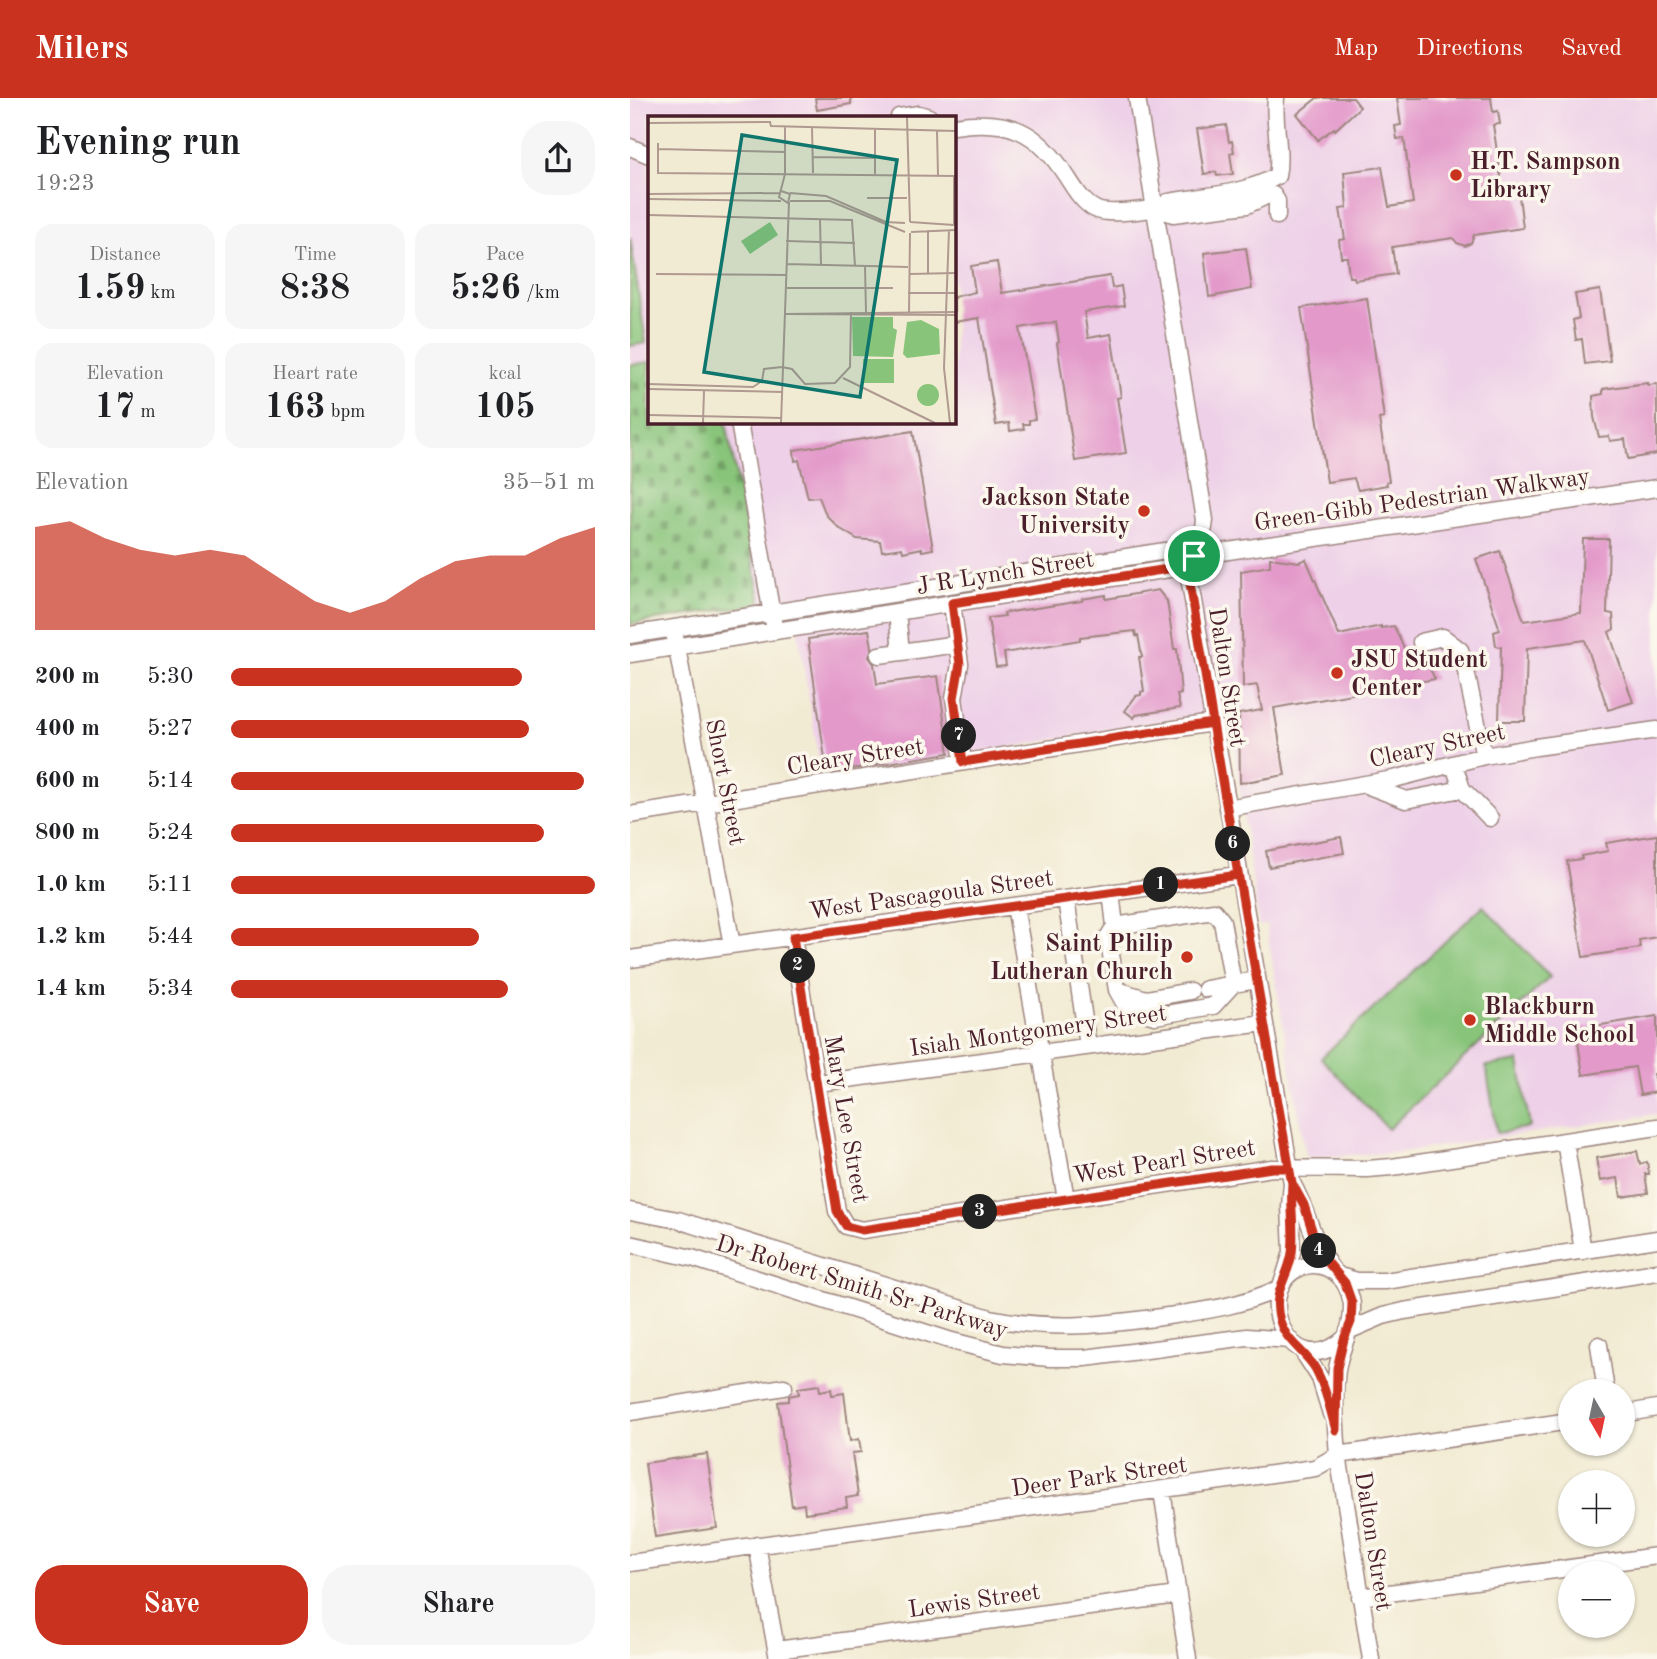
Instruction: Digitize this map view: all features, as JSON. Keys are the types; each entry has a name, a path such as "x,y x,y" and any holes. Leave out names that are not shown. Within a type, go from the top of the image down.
{"street":[{"name":"Dalton Street","path":"1137,98 1205,520 1205,533 1194,556 1189,577 1291,1176 1292,1252 1281,1285"},
{"path":"1156,209 1168,201 1242,189 1265,183 1277,176 1280,162 1276,98"},
{"path":"906,116 926,116"},
{"path":"956,126 998,123 1032,137 1052,154 1077,193 1095,210 1106,212 1156,209 1173,214 1247,205 1273,195 1277,201 1277,216"},
{"path":"630,147 648,155"},
{"path":"739,424 775,631"},
{"name":"Green-Gibb Pedestrian Walkway","path":"1194,556 1657,488"},
{"name":"J R Lynch Street","path":"630,635 1165,551 1194,556"},
{"name":"J R Lynch Street","path":"630,654 1168,569 1194,556"},
{"path":"952,603 960,664 954,698 963,762"},
{"path":"897,612 901,652"},
{"name":"Short Street","path":"674,628 732,945"},
{"path":"1421,642 1443,636 1460,650 1484,756"},
{"path":"879,654 957,644"},
{"name":"Cleary Street","path":"630,815 1212,723"},
{"name":"Cleary Street","path":"1227,807 1363,784 1484,756 1657,730"},
{"path":"1454,765 1462,789 1490,818"},
{"path":"1363,784 1406,800 1462,789"},
{"name":"West Pascagoula Street","path":"630,959 1238,875"},
{"path":"1111,892 1115,926 1108,937 1117,990 1127,1008 1155,1016 1213,1006 1233,984"},
{"path":"1066,899 1088,1046"},
{"path":"1015,906 1066,1199"},
{"path":"1115,926 1214,911 1222,921 1233,984"},
{"path":"1222,921 1246,917"},
{"name":"Mary Lee Street","path":"793,937 837,1211 846,1226"},
{"path":"1117,990 1146,999 1257,980"},
{"name":"Isiah Montgomery Street","path":"818,1083 1264,1023"},
{"name":"West Pearl Street","path":"846,1226 862,1230 1272,1168 1291,1176 1367,1169 1657,1127"},
{"path":"1565,1141 1583,1251"},
{"name":"Dalton Street","path":"1291,1176 1304,1205 1319,1252 1336,1274"},
{"name":"Dr Robert Smith Sr Parkway","path":"630,1211 678,1220 990,1318 1023,1325 1094,1326 1235,1306 1281,1285"},
{"path":"1657,1239 1384,1282 1357,1281 1320,1265 1308,1265 1298,1268 1281,1285 1278,1310 1280,1322 1296,1345 1324,1352 1333,1348 1346,1335 1383,1316 1657,1272"},
{"name":"Dr Robert Smith Sr Parkway","path":"630,1244 692,1258 952,1341 1003,1354 1051,1359 1085,1357 1247,1337 1296,1345"},
{"path":"1336,1274 1352,1303 1346,1335"},
{"name":"Dalton Street","path":"1346,1335 1336,1377 1336,1430 1371,1659"},
{"name":"Dalton Street","path":"1296,1345 1320,1378 1336,1430"},
{"path":"1599,1345 1604,1379"},
{"path":"630,1412 784,1387"},
{"path":"1635,1412 1657,1408"},
{"name":"Deer Park Street","path":"630,1563 1315,1468 1338,1455 1558,1423"},
{"path":"1162,1491 1188,1659"},
{"path":"757,1545 777,1654"},
{"path":"1360,1597 1657,1556"},
{"name":"Lewis Street","path":"777,1654 1177,1595"}],"shaded area":[{"name":"Jackson State University","path":"630,98 1657,98 1657,1114 1395,1153 1306,1157 1266,925 1281,922 1259,926 1229,710 822,779 793,600 630,624"}],"green space":[{"path":"630,237 646,343 630,346"},
{"path":"648,362 648,424 726,424 761,604 630,624 630,365"},
{"path":"1483,906 1550,977 1388,1129 1321,1058"},
{"path":"1519,1061 1530,1127 1497,1133 1486,1066"}],"building":[{"path":"815,98 851,98 851,104 817,110"},
{"path":"1317,98 1353,98 1360,107 1335,130 1334,128 1318,140 1297,114"},
{"name":"H.T. Sampson Library","path":"1397,98 1491,98 1493,112 1498,111 1500,124 1493,125 1503,191 1518,188 1523,228 1474,235 1471,243 1465,246 1453,238 1392,247 1396,274 1355,280 1354,277 1349,277 1347,257 1341,257 1339,240 1345,239 1340,209 1347,208 1344,172 1382,167 1389,207 1413,203 1404,138 1397,139 1395,126 1401,125"},
{"path":"1226,125 1234,152 1230,153 1233,174 1204,174 1197,129"},
{"path":"1246,248 1252,289 1209,297 1204,253"},
{"path":"997,262 1002,293 1110,276 1112,288 1121,286 1124,306 1084,312 1088,338 1111,334 1126,453 1075,461 1056,322 1020,328 1035,419 1029,420 1029,424 1023,424 1024,429 1010,431 1009,423 996,425 979,318 956,322 956,297 975,292 971,266"},
{"path":"1600,290 1610,361 1585,364 1582,339 1576,340 1573,320 1579,318 1575,294"},
{"path":"1367,298 1384,418 1379,419 1389,481 1386,482 1387,485 1358,490 1354,478 1327,482 1301,308"},
{"path":"1657,384 1657,454 1628,459 1625,439 1610,441 1609,436 1599,437 1593,396 1603,394 1603,389"},
{"path":"913,431 933,549 903,552 902,548 882,551 880,541 857,539 839,528 826,515 819,497 808,498 799,460 795,461 794,450"},
{"path":"1583,539 1609,539 1607,613 1613,614 1614,629 1609,632 1633,702 1608,710 1585,640 1527,648 1525,721 1499,721 1501,647 1496,646 1494,632 1500,630 1476,559 1500,551 1524,621 1581,613"},
{"name":"JSU Student Center","path":"1270,558 1299,562 1306,559 1339,635 1394,626 1413,668 1428,665 1435,679 1274,708 1285,775 1240,783 1239,714 1262,710 1257,685 1243,687 1241,571 1270,566"},
{"path":"1158,590 1167,601 1174,649 1177,649 1181,694 1177,695 1180,708 1136,715 1134,718 1125,711 1136,696 1144,691 1139,657 1142,657 1135,631 1080,637 1080,640 1004,653 1006,666 996,667 988,618 1106,595 1106,599"},
{"path":"869,630 872,647 869,657 874,664 877,684 938,676 949,753 827,773 808,639"},
{"path":"1657,835 1657,937 1639,940 1640,948 1583,957 1567,861 1608,851 1606,843"},
{"path":"1341,837 1344,853 1269,867 1266,851"},
{"path":"1657,1016 1657,1074 1654,1074 1657,1092 1640,1095 1635,1067 1583,1075 1576,1029"},
{"path":"1637,1151 1640,1164 1647,1162 1649,1174 1645,1174 1648,1193 1621,1197 1618,1178 1600,1181 1596,1158"},
{"path":"819,1385 820,1391 831,1389 832,1395 844,1393 850,1441 859,1439 861,1452 852,1453 858,1496 846,1498 847,1507 805,1513 804,1504 792,1506 778,1402 789,1401 789,1396 799,1394 798,1388"},
{"path":"707,1454 717,1528 655,1537 645,1463"}],"place":[{"name":"H.T. Sampson Library","path":"1456,175"},
{"name":"Jackson State University","path":"1144,511"},
{"name":"JSU Student Center","path":"1337,673"},
{"name":"Saint Philip Lutheran Church","path":"1187,957"},
{"name":"Blackburn Middle School","path":"1470,1020"}],"route":[{"path":"1194,556 1168,569 952,603 960,664 954,698 963,762 1212,723 1292,1183 1292,1252 1277,1298 1280,1322 1285,1334 1302,1350 1316,1369 1336,1430 1337,1368 1351,1322 1352,1303 1345,1283 1319,1252 1304,1205 1292,1183 1289,1168 1272,1168 862,1230 846,1226 837,1211 793,937 1238,875 1212,723 1189,577 1194,556"}]}
